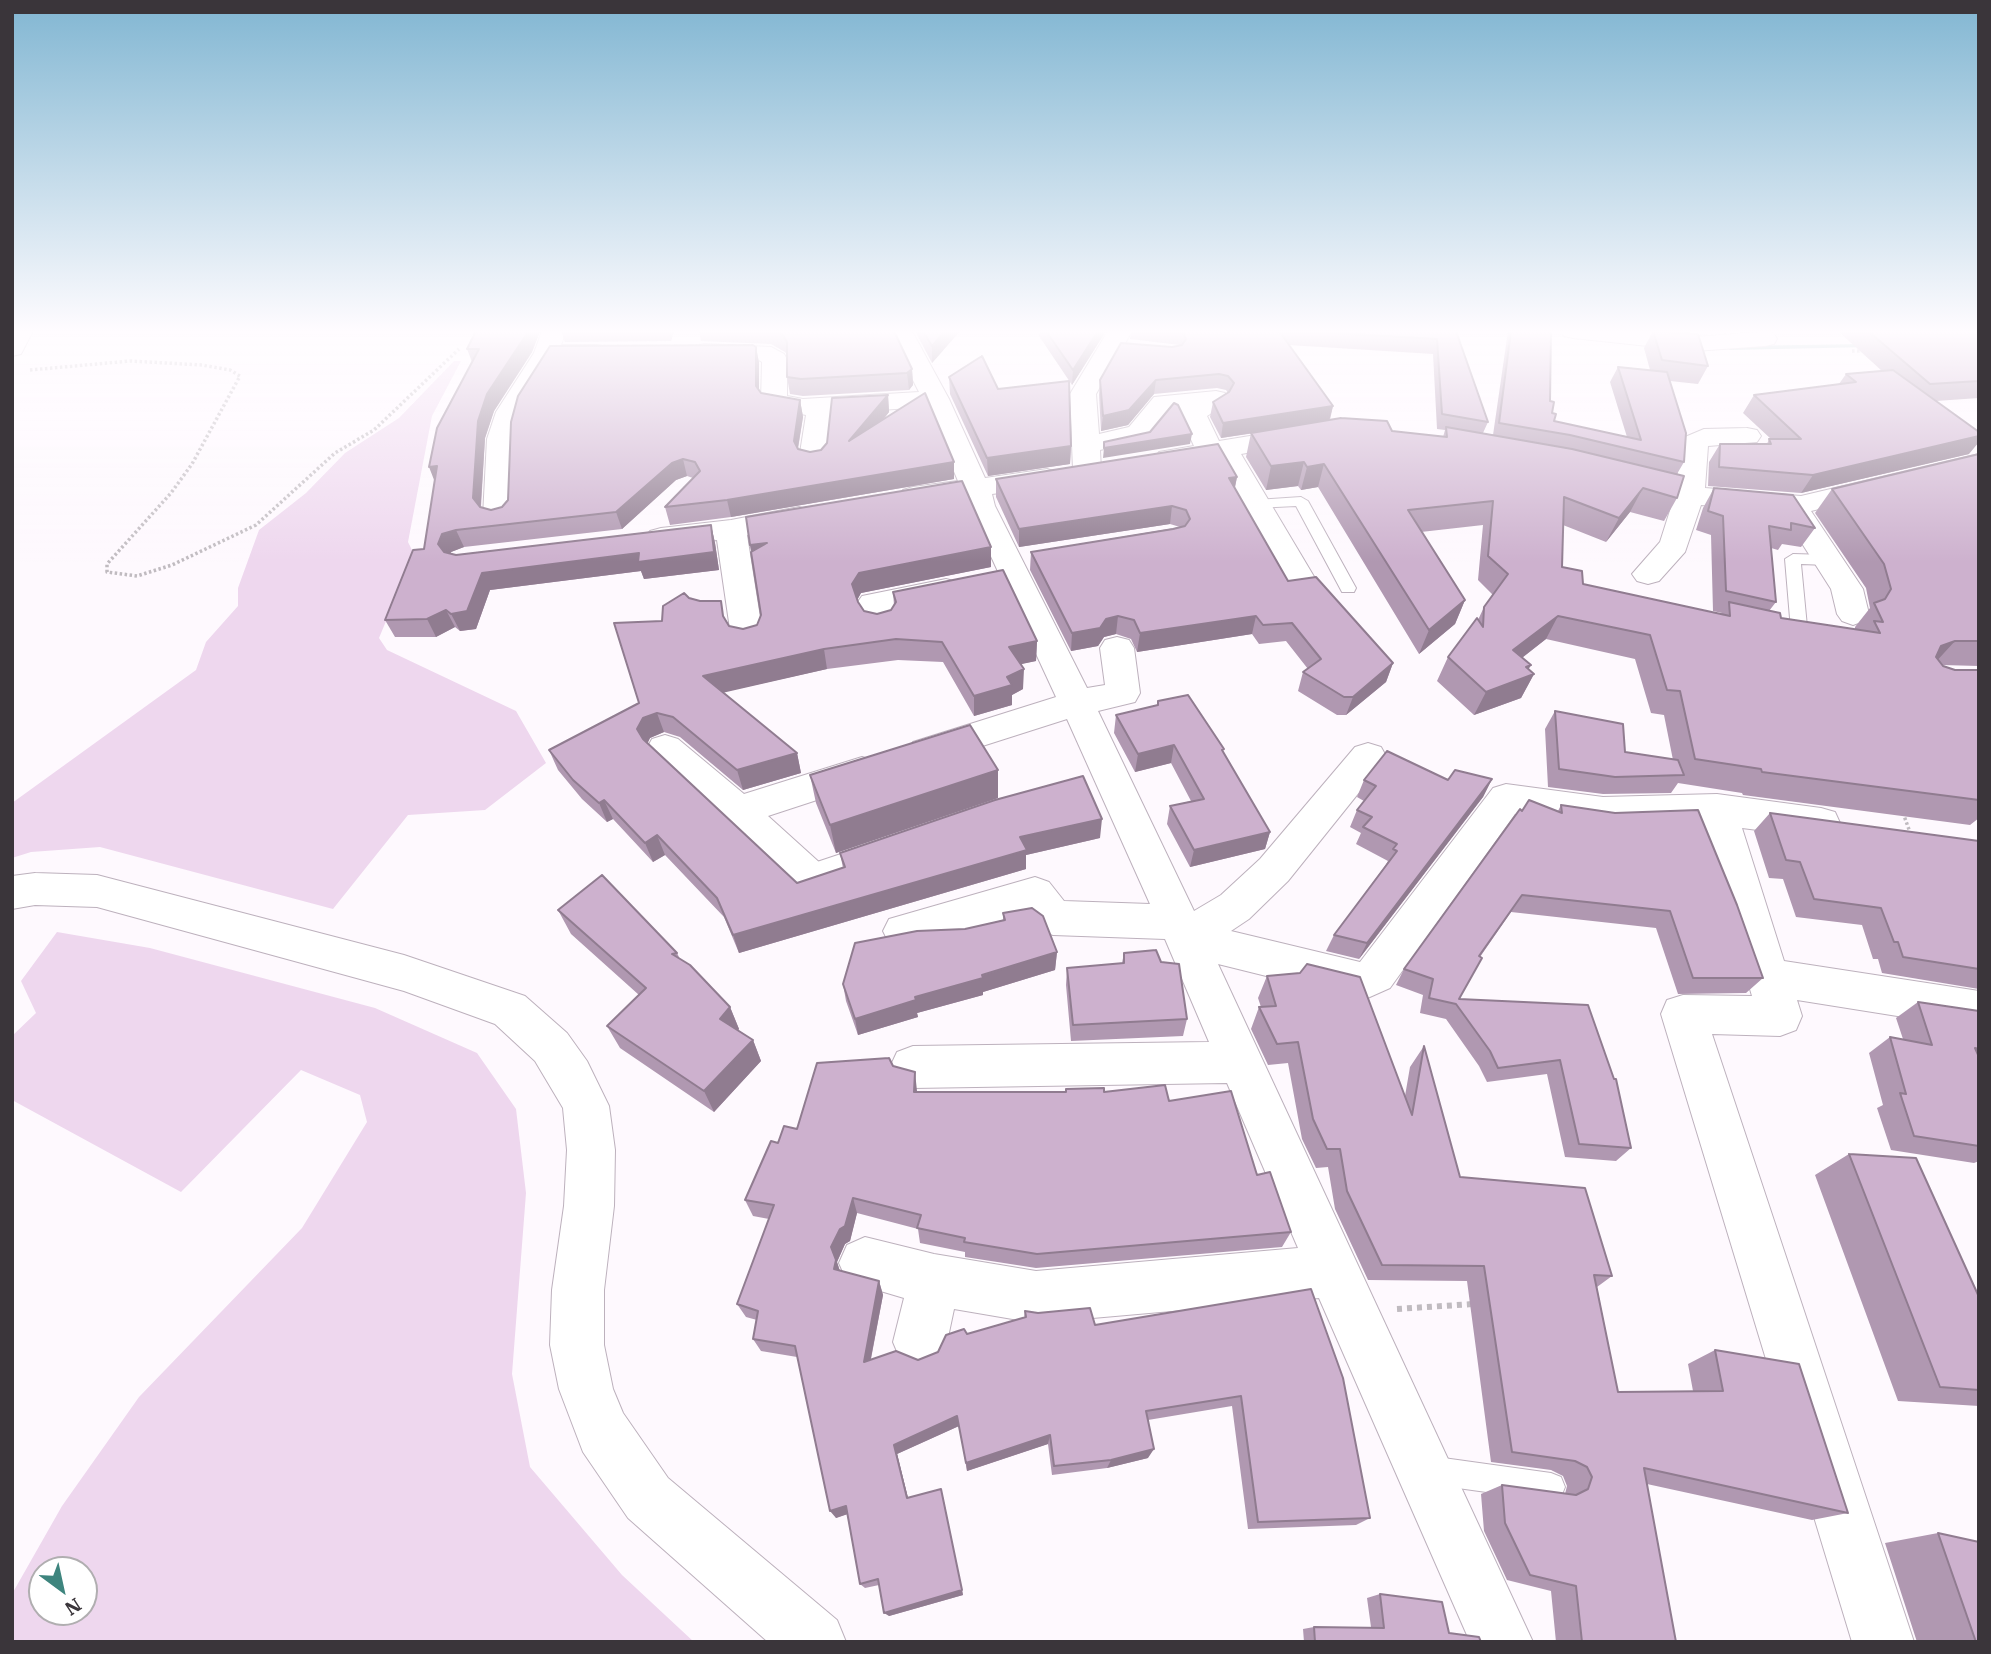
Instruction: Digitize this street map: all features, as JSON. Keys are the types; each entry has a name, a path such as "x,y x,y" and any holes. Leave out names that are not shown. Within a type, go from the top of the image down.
{"street":[{"path":"498,516 501,439 511,408"},
{"path":"813,459 820,408"},
{"path":"940,408 976,489 1003,571 1076,703 1101,780 1182,930 1421,1469 1502,1642"},
{"path":"1088,408 1108,462"},
{"path":"1108,462 1159,408"},
{"path":"1200,408 1192,413 1256,504 1303,586"},
{"path":"881,502 959,489 976,489 1108,462 1322,433"},
{"path":"1648,574 1674,545 1690,493 1695,443 1704,437 1747,436"},
{"path":"1601,472 1690,493 1791,504 1812,502 1979,462"},
{"path":"1944,470 1979,493"},
{"path":"1791,504 1847,589 1853,614"},
{"path":"669,506 631,541 731,529 829,511"},
{"path":"731,529 736,617"},
{"path":"873,605 1003,571"},
{"path":"738,811 1076,703 1123,693 1116,648"},
{"path":"665,748 806,874"},
{"path":"1182,930 1235,907 1274,870 1368,756"},
{"path":"904,932 1035,894 1053,918 1182,930 1363,981 1375,975 1506,797 1604,812 1717,809 1907,822"},
{"path":"1717,809 1780,1016 1683,1014 1883,1642"},
{"path":"12,893 35,889 97,891 404,973 510,1010 551,1047 571,1076 586,1106 591,1150 589,1206 578,1290 577,1345 586,1389 603,1432 648,1497 815,1642"},
{"path":"1768,977 1978,1012"},
{"path":"913,1067 1241,1062"},
{"path":"865,1263 934,1280 1035,1297 1342,1292"},
{"path":"920,1342 934,1280"}],"lane":[{"path":"1256,504 1301,501 1348,588"},
{"path":"1773,631 1800,636 1793,559 1828,559"},
{"path":"806,874 885,846"},
{"path":"1421,1469 1551,1487"}],"path":[{"path":"222,408 192,464 107,564 107,572 136,576 172,565 256,525 335,453 374,430 397,408"},
{"path":"1342,1292 1477,1304"}],"shaded area":[{"path":"408,408 436,408 432,416 408,542 414,554 379,638 387,650 516,711 546,763 485,810 408,815 333,909 100,847 31,852 12,858 12,803 196,670 206,642 238,606 238,588 259,530 306,493 345,453 399,418"},
{"path":"57,932 150,948 375,1008 477,1053 516,1109 526,1193 512,1374 530,1467 622,1575 694,1642 12,1642 12,1594 28,1566 28,1626 98,1626 98,1556 34,1556 62,1506 139,1397 302,1228 367,1122 360,1095 301,1070 181,1192 12,1100 12,1036 36,1013 21,981"}],"building":[{"path":"448,408 482,408 478,421 473,498 480,507 491,510 502,507 508,500 511,422 515,408 799,408 794,441 798,449 810,452 821,450 827,443 831,408 877,408 849,441 901,408 931,408 954,462 727,500 665,507 700,471 695,462 683,459 672,463 616,512 456,530 442,534 438,544 444,552 456,555 711,525 714,552 638,562 639,553 482,573 467,611 451,614 446,610 427,619 385,620 413,550 424,549 437,466 429,467 437,428"},
{"path":"964,408 1070,408 1071,446 987,458"},
{"path":"1102,408 1131,408 1129,410 1103,416"},
{"path":"1170,408 1180,408 1192,434 1104,448 1104,442 1150,432"},
{"path":"1216,408 1319,408 1223,423"},
{"path":"1442,408 1483,408 1488,422 1442,414"},
{"path":"1501,408 1553,408 1552,413 1556,414 1554,421 1641,440 1631,408 1678,408 1686,433 1684,462 1570,435 1499,423"},
{"path":"1768,408 1946,408 1979,432 1979,436 1813,475 1719,467 1720,444 1771,444 1769,439 1801,439"},
{"path":"1341,418 1387,421 1392,431 1447,437 1446,427 1572,449 1684,476 1677,498 1643,488 1619,518 1564,497 1562,567 1582,571 1583,584 1730,616 1729,602 1780,613 1781,618 1880,633 1874,621 1883,622 1874,603 1885,599 1891,589 1884,564 1832,489 1979,454 1979,641 1955,641 1941,646 1936,657 1943,666 1955,670 1979,670 1979,800 1762,772 1761,769 1695,759 1680,691 1667,690 1650,635 1558,616 1513,650 1531,665 1526,667 1534,674 1486,692 1448,657 1477,618 1483,627 1484,607 1508,574 1488,556 1493,501 1408,510 1465,600 1429,630 1324,464 1307,467 1304,462 1271,466 1251,433"},
{"path":"1218,444 1237,477 1229,478 1288,581 1316,577 1393,663 1353,697 1344,697 1303,672 1321,659 1292,623 1263,625 1256,616 1140,633 1134,620 1118,616 1106,619 1100,628 1072,633 1031,552 1185,526 1190,519 1186,510 1172,506 1019,529 996,479"},
{"path":"962,481 991,547 859,573 852,584 864,611 877,614 891,610 896,602 893,592 1003,570 1037,641 1009,647 1024,669 1007,677 1012,685 974,696 942,642 896,639 824,649 703,676 797,753 737,770 673,717 657,713 643,718 637,729 643,739 797,883 845,867 840,853 995,800 1083,776 1102,819 1020,837 1027,850 733,935 717,898 657,835 645,843 604,800 599,803 573,780 549,750 639,703 614,623 662,621 663,606 684,593 689,598 700,601 721,601 723,616 729,626 743,629 757,625 761,615 751,552 767,543 750,545 746,517"},
{"path":"1714,488 1793,495 1815,528 1791,523 1791,530 1769,526 1776,602 1726,591 1723,516 1708,511"},
{"path":"1188,695 1224,749 1222,750 1270,832 1194,850 1170,806 1204,799 1174,745 1138,754 1116,715 1158,705 1158,701"},
{"path":"1555,711 1623,724 1625,752 1678,760 1684,775 1615,777 1559,769"},
{"path":"970,725 998,770 830,825 810,775"},
{"path":"1387,751 1448,780 1455,770 1492,779 1367,943 1334,935 1397,851 1393,849 1397,844 1363,827 1372,817 1357,810 1376,786 1364,780"},
{"path":"1529,800 1562,813 1561,805 1615,813 1698,810 1763,978 1693,978 1670,911 1522,895 1479,956 1482,958 1459,999 1588,1005 1616,1079 1631,1148 1579,1144 1560,1060 1498,1068 1490,1051 1456,1004 1429,998 1433,979 1404,969"},
{"path":"1770,813 1979,841 1979,969 1903,957 1881,908 1814,899 1800,862 1786,860"},
{"path":"602,875 677,953 672,954 690,965 730,1007 720,1019 753,1040 704,1091 607,1026 646,988 558,910"},
{"path":"1032,908 1043,916 1057,952 855,1019 843,984 855,943 917,931 965,929 1005,920 1003,913"},
{"path":"1156,950 1161,962 1179,964 1187,1019 1073,1025 1067,968 1124,963 1124,953"},
{"path":"1307,964 1360,977 1412,1115 1424,1046 1460,1177 1585,1188 1612,1276 1594,1275 1618,1392 1723,1391 1715,1350 1799,1364 1848,1513 1644,1468 1676,1642 1582,1642 1576,1586 1530,1575 1505,1523 1502,1485 1576,1495 1588,1489 1592,1477 1587,1467 1575,1461 1512,1452 1484,1266 1382,1265 1347,1191 1340,1149 1327,1149 1313,1119 1298,1042 1277,1044 1259,1007 1276,1006 1267,976 1300,973"},
{"path":"1918,1002 1979,1011 1979,1049 1975,1048 1979,1057 1979,1146 1914,1136 1900,1093 1906,1094 1890,1037 1932,1045"},
{"path":"889,1058 893,1066 915,1072 914,1092 1066,1092 1066,1089 1104,1088 1104,1092 1165,1085 1169,1101 1231,1091 1257,1175 1270,1172 1291,1232 1037,1254 964,1242 965,1238 917,1228 921,1215 853,1198 845,1226 840,1229 831,1247 836,1260 834,1269 879,1281 864,1362 896,1351 918,1360 938,1352 946,1335 964,1329 967,1334 1026,1317 1025,1311 1038,1313 1090,1308 1095,1325 1311,1289 1343,1378 1370,1518 1258,1522 1241,1396 1146,1411 1154,1449 1111,1460 1054,1466 1050,1435 966,1463 957,1416 894,1445 907,1498 941,1489 962,1590 884,1613 878,1579 860,1584 846,1506 830,1511 795,1346 753,1339 758,1311 737,1304 774,1205 745,1200 771,1141 778,1143 784,1126 797,1129 817,1063"},
{"path":"1849,1154 1916,1158 1979,1297 1979,1390 1940,1387"},
{"path":"1938,1533 1979,1542 1979,1642 1976,1642"},
{"path":"1380,1594 1442,1602 1449,1633 1479,1637 1481,1642 1315,1642 1314,1627 1384,1628"}]}
